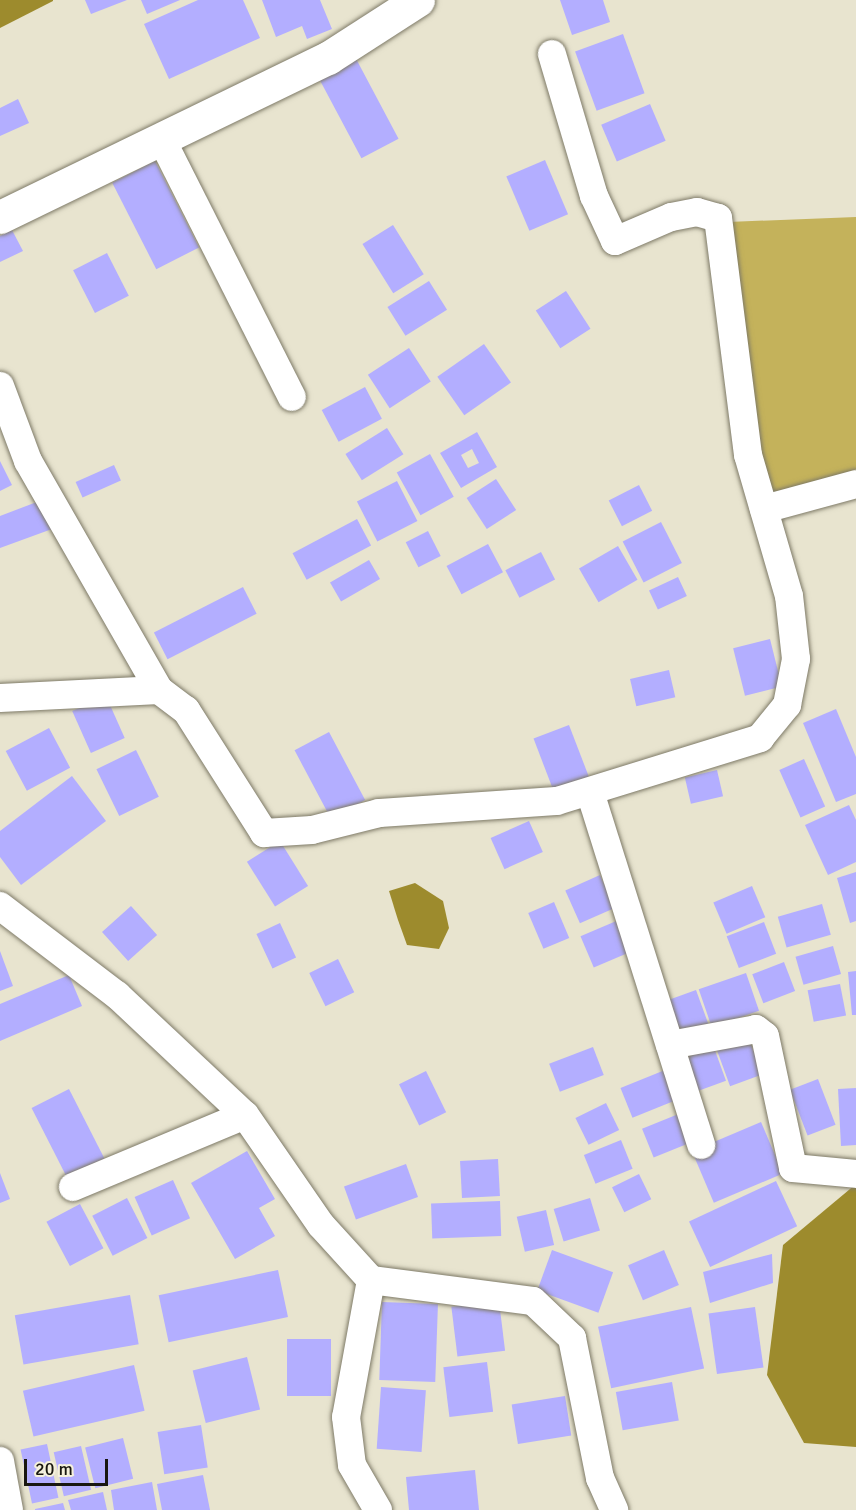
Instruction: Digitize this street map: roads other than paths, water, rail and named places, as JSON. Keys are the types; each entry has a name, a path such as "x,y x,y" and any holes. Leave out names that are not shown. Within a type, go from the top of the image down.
{"main road":[{"path":"0,217 328,58 418,0"}],"street":[{"path":"0,386 28,461 159,690 186,710 264,833 312,830 379,813 501,807 590,792 760,738 787,705 796,659 789,596 748,455 718,218 697,212 671,217 615,241 594,196 552,54"},
{"path":"161,138 292,397"},
{"path":"764,509 856,484"},
{"path":"0,698 159,690"},
{"path":"590,792 701,1145"},
{"path":"0,906 117,995 245,1115 321,1225 371,1280 533,1301 572,1338 600,1478 614,1510"},
{"path":"670,1045 756,1029 765,1036 793,1168 856,1173"},
{"path":"73,1187 245,1115"},
{"path":"371,1280 346,1417 352,1465 378,1510"},
{"path":"0,1461 9,1510"},
{"path":"594,1510 600,1478"}]}
